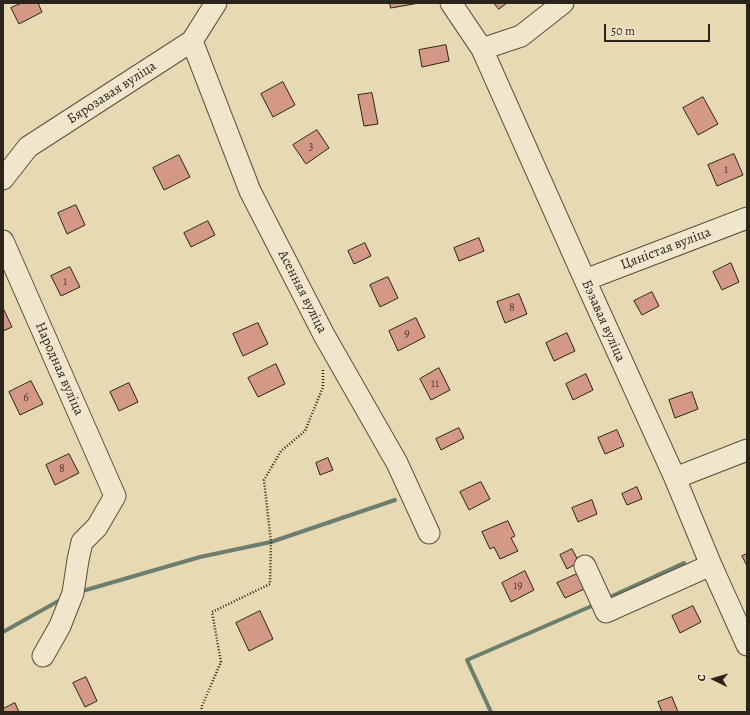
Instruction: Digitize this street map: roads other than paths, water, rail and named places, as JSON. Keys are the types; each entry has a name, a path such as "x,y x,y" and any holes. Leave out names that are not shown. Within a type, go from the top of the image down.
{"street":[{"name":"Бярозавая вуліца","path":"3,179 28,147 192,41 216,3"},
{"name":"Бэзавая вуліца","path":"451,3 482,49 747,644"},
{"path":"482,49 521,36 563,3"},
{"name":"Асенняя вуліца","path":"192,41 250,191 324,335 397,463 429,533"},
{"name":"Цяністая вуліца","path":"585,280 747,218"},
{"name":"Народная вуліца","path":"3,241 115,496 97,527 82,542 73,594 60,626 43,656"},
{"path":"674,478 747,450"},
{"path":"585,566 606,612 711,565"}],"waterway":[{"path":"79,592 200,557 271,542 395,500"},
{"path":"610,597 684,563"},
{"path":"3,632 62,599"},
{"path":"491,712 467,660 594,605"}]}
